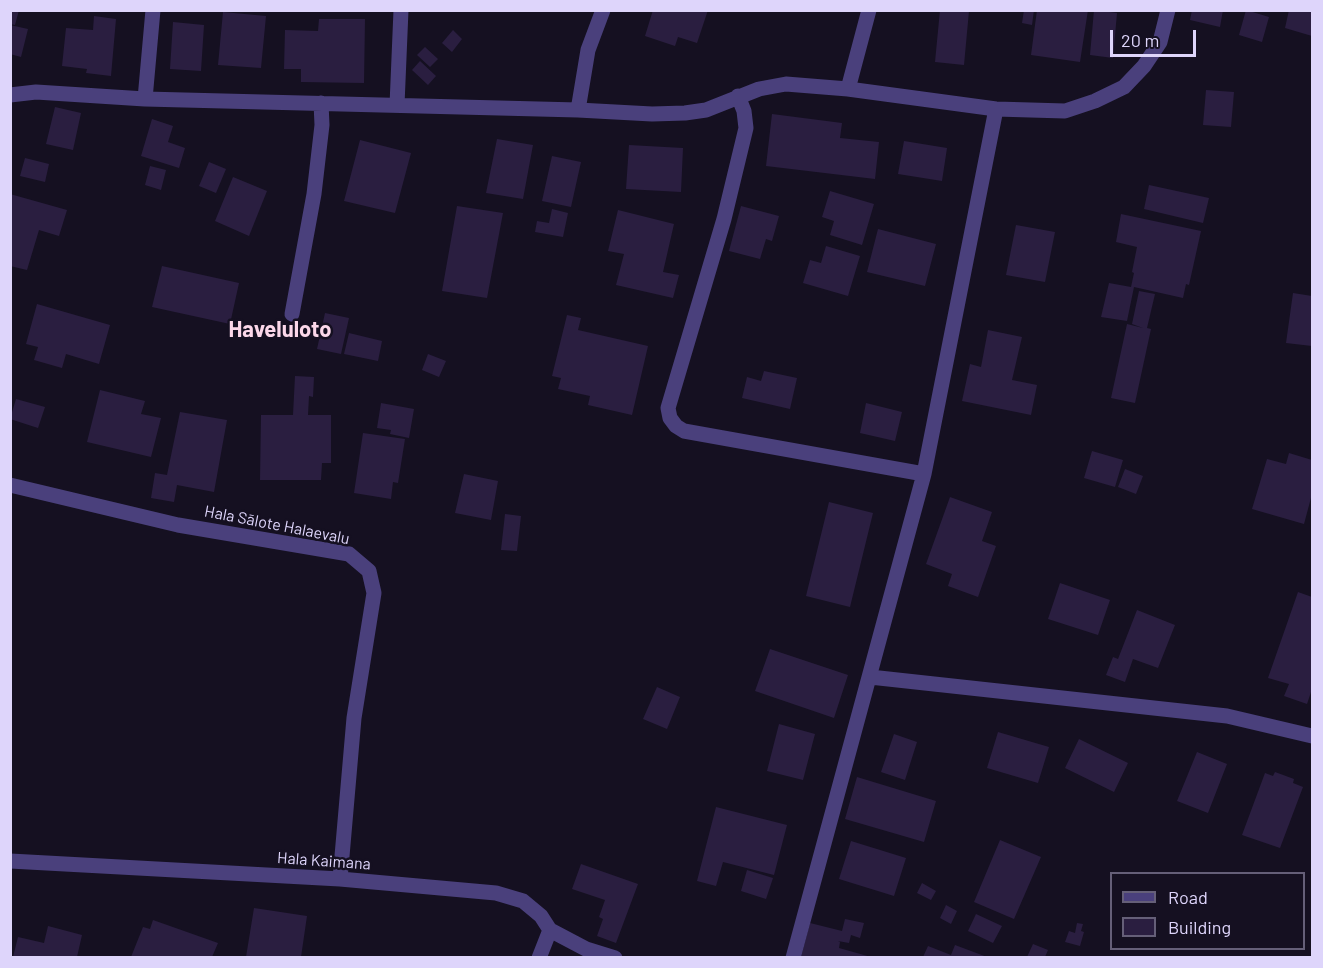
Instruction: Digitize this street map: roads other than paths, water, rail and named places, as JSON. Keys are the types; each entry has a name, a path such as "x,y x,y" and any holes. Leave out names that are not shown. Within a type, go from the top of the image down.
{"street":[{"path":"145,99 153,10"},
{"path":"397,105 401,10"},
{"path":"578,110 588,50 603,10"},
{"path":"848,89 869,10"},
{"path":"10,95 36,93 145,99 578,110 652,114 706,110 759,89 786,84 848,89 996,109 1065,111 1095,101 1124,87 1144,66 1160,42 1168,10"},
{"path":"738,96 744,111 746,128 724,219 668,408 670,418 684,431 924,474"},
{"path":"292,314 314,194 322,125 321,103"},
{"path":"793,957 924,474 996,109"},
{"name":"Hala Sālote Halaevalu","path":"10,485 178,525 349,554 369,571 375,593 354,718 340,879"},
{"path":"870,677 1227,716 1312,736"},
{"name":"Hala Kaimana","path":"10,861 340,879 496,893 523,902 541,916 550,930 586,949 615,957"},
{"path":"539,957 550,930"}],"district":[{"name":"Haveluloto","path":"280,330"}]}
